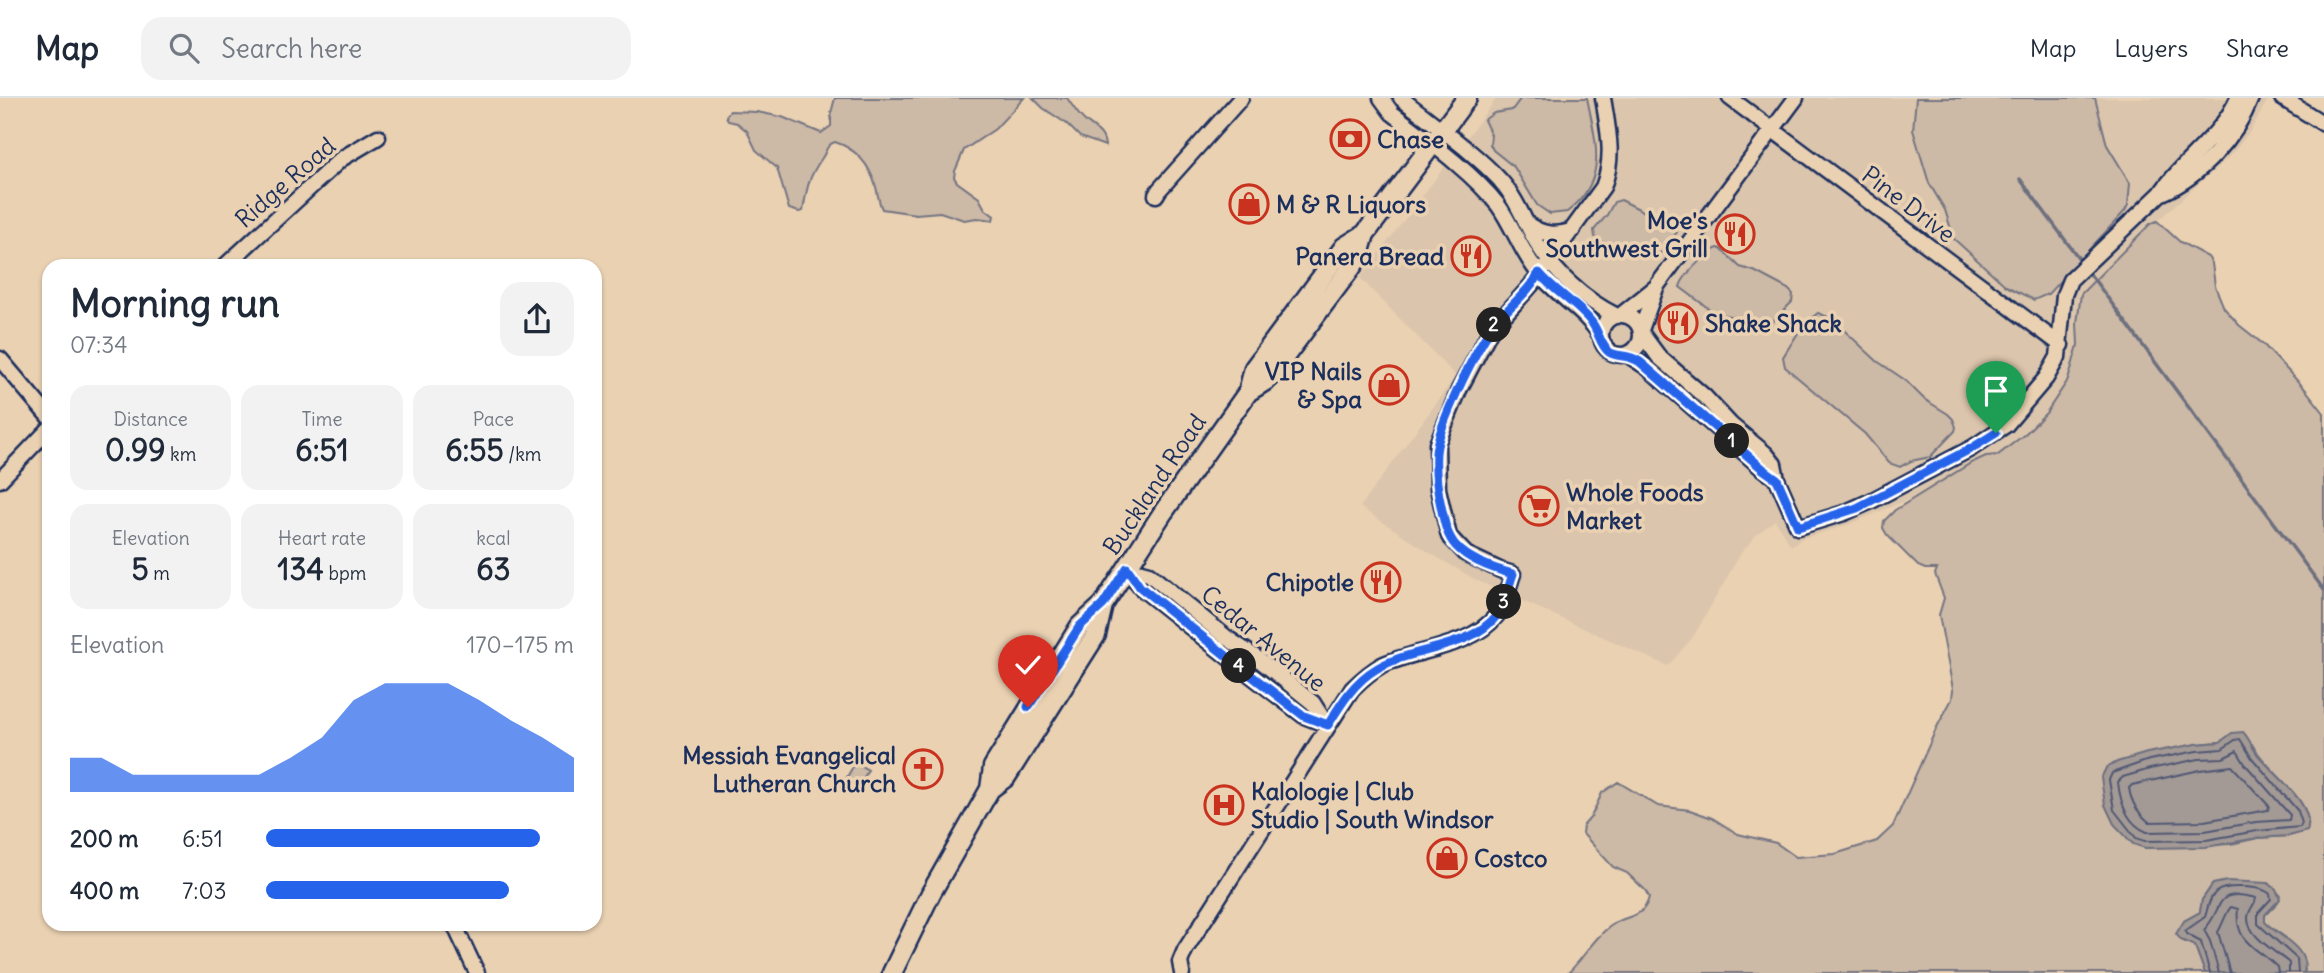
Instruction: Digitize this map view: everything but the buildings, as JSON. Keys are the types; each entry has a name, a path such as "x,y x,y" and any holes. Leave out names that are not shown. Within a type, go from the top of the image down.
{"main road":[{"name":"Buckland Road","path":"892,973 931,893 990,789 1006,777 1096,635 1103,605 1127,568 1187,477 1248,392 1267,380 1358,258 1365,234 1467,98"}],"street":[{"path":"1156,195 1241,98"},
{"path":"1381,98 1392,113 1437,137 1501,181 1549,261 1576,288 1619,315 1632,318 1659,357 1766,454 1774,464 1777,479 1798,527 1857,508 1972,448 2013,418 2046,378 2058,357 2064,295 2068,283 2161,193 2169,180 2218,132 2238,98"},
{"path":"1401,98 1490,196 1506,217 1539,273 1556,292 1585,315 1601,336 1604,347 1620,356 1628,355 1637,348 1657,287 1796,98"},
{"path":"1182,973 1180,962 1185,950 1352,689 1377,668 1464,638 1492,621 1502,608 1513,574 1473,558 1452,540 1440,499 1436,453 1442,429 1464,378 1496,322 1534,282 1594,201 1606,178 1610,159 1603,98"},
{"name":"Pine Drive","path":"1730,98 2061,345"},
{"path":"2161,193 2176,187 2213,155 2238,125 2251,98"},
{"path":"2282,98 2324,124"},
{"name":"Ridge Road","path":"233,259 341,159 378,137"},
{"path":"1527,224 1538,231 1553,234 1576,226"},
{"path":"1601,336 1604,324 1657,287"},
{"path":"1628,355 1648,368 1777,479"},
{"path":"0,359 42,409"},
{"path":"0,480 42,436"},
{"name":"Cedar Avenue","path":"1127,568 1149,574 1227,638 1257,658 1313,703 1328,725"},
{"path":"457,931 477,973"}],"shaded area":[{"path":"835,98 1024,98 995,129 964,150 955,171 957,182 979,198 985,209 994,216 993,220 964,220 940,212 916,214 882,209 866,165 850,149 835,142 828,147 811,177 803,211 789,209 777,168 756,150 747,131 737,123 728,121 726,116 730,111 757,112 782,117 821,133 831,126"},
{"path":"1033,98 1067,98 1082,119 1101,134 1105,146 1080,137"},
{"path":"1497,98 1521,98 1512,110 1494,113 1484,124 1491,135 1490,145 1493,150 1514,167 1530,195 1596,145 1587,98 2269,98 2249,133 2232,154 2157,221 2150,224 2125,251 2077,323 2078,345 2068,380 2046,413 2025,434 1997,455 1986,456 1971,463 1914,497 1847,525 1801,539 1791,546 1775,520 1756,535 1741,553 1693,637 1668,666 1476,580 1360,507 1456,376 1360,278"},
{"path":"1521,98 1587,98 1596,145 1594,173 1580,200 1567,212 1550,214 1537,205 1514,167 1493,150 1490,144 1491,135 1484,120 1494,113 1512,110"},
{"path":"1916,98 2095,98 2107,145 2130,183 2125,211 2048,294 2034,300 2006,286 1954,239 1945,210 1929,183 1913,130"},
{"path":"1621,200 1673,226 1677,232 1665,251 1655,256 1617,252 1595,237 1594,230 1614,202"},
{"path":"2157,221 2180,242 2208,257 2224,308 2239,325 2263,344 2324,413 2324,973 2304,973 2305,970 2286,938 2265,923 2265,915 2278,902 2280,895 2269,883 2212,885 2202,900 2200,912 2184,921 2181,940 2195,946 2205,973 1568,973 1606,930 1639,913 1649,897 1627,873 1613,867 1582,833 1583,826 1591,817 1602,793 1618,782 1658,806 1690,810 1712,818 1738,834 1776,843 1796,857 1835,854 1877,841 1893,826 1952,699 1953,689 1939,615 1944,598 1935,574 1937,569 1918,566 1887,535 1883,528 1884,521 1895,510 1971,463 1986,456 1998,455 2046,413 2068,380 2078,345 2077,323 2081,294 2150,224","holes":["2220,742 2252,744 2297,797 2308,820 2307,831 2231,844 2145,848 2181,748"]},
{"path":"1718,248 1740,267 1754,271 1793,294 1792,302 1768,326 1716,314 1680,287 1696,265"},
{"path":"1818,313 1831,318 1877,361 1953,419 1955,431 1930,457 1911,461 1900,467 1889,463 1865,434 1785,367 1783,357 1803,325"},
{"path":"855,763 868,770 856,792 843,784"}],"water":[{"path":"2243,732 2258,755 2292,790 2305,811 2307,831 2289,836 2206,847 2145,848 2133,844 2114,824 2105,805 2101,778 2106,768 2147,753 2220,742 2232,733"},
{"path":"2227,881 2268,883 2276,889 2280,899 2265,915 2265,922 2298,950 2305,964 2304,973 2205,973 2195,946 2181,940 2176,934 2184,921 2200,912 2202,900 2213,884"}],"waterway":[{"path":"2020,179 2083,264"},
{"path":"2087,270 2324,590"}],"place":[{"name":"Chase","path":"1350,139"},
{"name":"M & R Liquors","path":"1249,204"},
{"name":"Moe's Southwest Grill","path":"1735,234"},
{"name":"Panera Bread","path":"1471,256"},
{"name":"Shake Shack","path":"1678,323"},
{"name":"VIP Nails & Spa","path":"1389,385"},
{"name":"Whole Foods Market","path":"1539,506"},
{"name":"Chipotle","path":"1381,582"},
{"name":"Messiah Evangelical Lutheran Church","path":"923,769"},
{"name":"Kalologie | Club Studio | South Windsor","path":"1224,805"},
{"name":"Costco","path":"1447,858"}],"route":[{"path":"1028,707 1080,626 1103,605 1127,568 1140,587 1248,673 1304,716 1328,725 1352,689 1377,668 1464,638 1492,621 1502,608 1513,574 1466,554 1449,536 1438,489 1437,444 1459,390 1490,331 1539,273 1556,292 1590,320 1601,336 1604,347 1617,355 1628,355 1640,362 1777,479 1798,527 1857,508 1996,433"}]}
